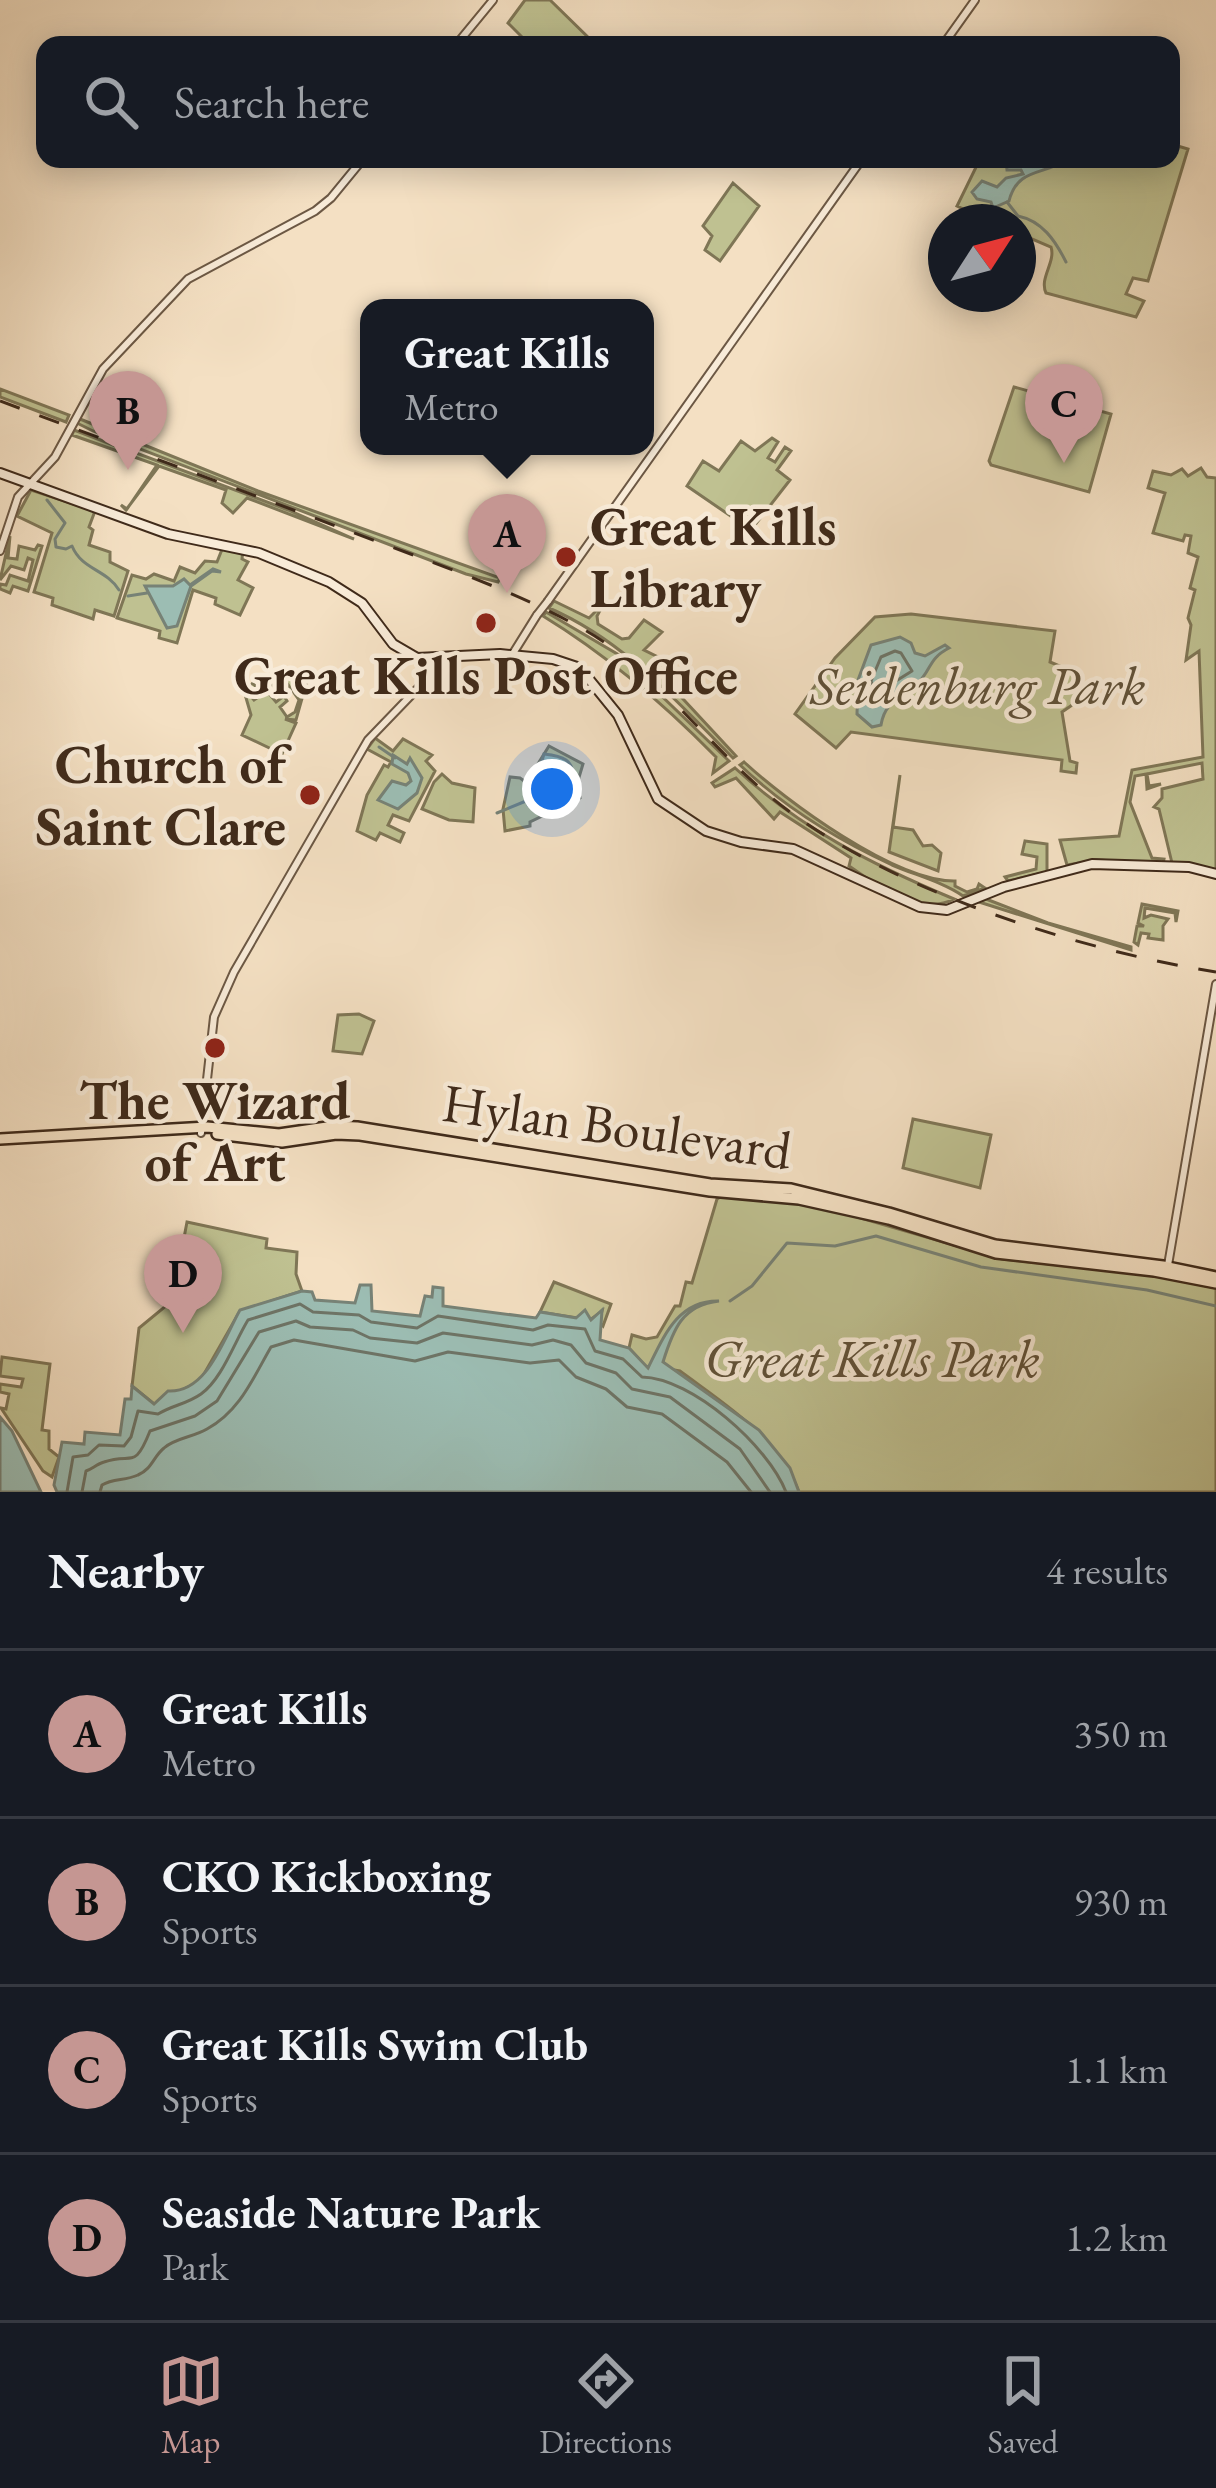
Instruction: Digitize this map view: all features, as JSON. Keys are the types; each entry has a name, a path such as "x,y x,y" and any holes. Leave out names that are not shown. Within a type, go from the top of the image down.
{"main road":[{"path":"0,473 168,534 259,553 329,582 362,603 399,649 425,659 512,655 559,660 586,671 619,715 656,797 706,831 741,842 793,849 920,908 947,910 1004,887 1092,864 1189,867 1216,874"},
{"path":"425,659 431,667 428,678"},
{"name":"Hylan Boulevard","path":"0,1142 201,1130 279,1135 357,1127 710,1184 791,1189 995,1245 1216,1280"}],"street":[{"path":"464,36 494,0"},
{"path":"949,36 975,0"},
{"path":"0,551 15,503 55,457 103,369 188,279 315,211 356,168"},
{"path":"654,452 856,168"},
{"path":"512,655 652,455"},
{"path":"201,1130 214,1017 235,972 368,740 447,658"},
{"path":"1167,1270 1216,984"}],"green space":[{"path":"525,0 550,0 587,36 521,36 508,23"},
{"path":"1180,147 1188,149 1148,281 1133,278 1126,294 1144,301 1136,317 1046,293 1051,247 1036,241 1036,204 958,204 976,168 1180,168"},
{"path":"733,183 759,206 720,261 705,250 712,236 703,226"},
{"path":"1014,387 1111,414 1089,492 991,465"},
{"path":"0,389 69,415 66,422 0,397"},
{"path":"80,419 258,491 500,578 498,582 466,574 93,431 77,423"},
{"path":"74,430 354,539 247,498 233,513 222,503 226,490 159,466 129,505 157,465 72,435"},
{"path":"772,438 778,442 768,458 775,462 785,447 791,451 777,470 790,480 751,530 687,486 703,461 719,471 741,441 755,451"},
{"path":"1201,468 1207,477 1216,478 1216,870 1172,863 1159,809 1154,807 1162,798 1162,789 1203,779 1202,763 1147,774 1149,786 1161,784 1147,789 1146,774 1135,776 1130,802 1152,858 1164,859 1163,864 1097,860 1067,865 1060,840 1119,836 1132,770 1203,757 1199,651 1186,660 1195,590 1190,588 1198,557 1188,553 1191,536 1185,535 1183,541 1153,533 1165,493 1148,488 1153,471 1171,475 1182,469 1188,476"},
{"path":"31,490 95,511 89,545 110,552 110,562 128,571 114,616 95,610 93,619 52,605 53,598 34,592 52,533 17,516"},
{"path":"10,536 8,558 17,559 19,546 35,550 42,546 28,591 13,586 10,593 0,589 10,575 28,581 33,560 28,558 24,570 11,566 0,580"},
{"path":"223,547 243,550 242,559 248,562 238,580 253,588 240,615 215,604 216,598 193,590 177,643 159,638 160,631 117,618 132,575 146,579 154,574 174,581 180,567 195,573 205,561 217,562"},
{"path":"554,601 589,618 604,603 598,624 622,639 629,638 644,620 662,632 644,650 674,672 671,686 736,756 626,655 549,608"},
{"path":"546,612 619,655 729,761 713,773 716,757 696,737 612,664 543,616"},
{"name":"Seidenburg Park","path":"911,614 1055,631 1050,662 1074,672 1078,701 1062,712 1076,773 1061,771 1062,760 851,732 836,748 795,714 835,658 875,617"},
{"path":"310,670 296,720 285,719 296,723 282,754 242,735 251,715 244,691 253,683 256,687 248,693 254,700 275,684 278,688 270,695 276,702 284,696 287,701 280,707 287,717 295,712 299,700 284,679 285,673"},
{"path":"375,738 393,751 403,739 432,755 426,761 435,771 409,821 393,815 388,825 404,833 400,842 380,833 376,840 357,831 367,795 384,765 391,762 367,749"},
{"path":"549,746 583,764 577,784 580,798 530,826 505,831 503,809 510,777 534,788 536,767"},
{"path":"744,762 813,817 873,854 930,878 955,881 955,886 967,892 979,884 985,888 963,896 892,865 851,844 775,795 740,765"},
{"path":"735,768 839,844 954,899 927,904 899,896 849,866 851,858 780,812 774,819 736,778 715,787 712,783"},
{"path":"442,774 452,783 475,788 473,822 449,820 422,809"},
{"path":"900,775 893,827 913,830 923,846 932,845 941,853 938,871 889,852"},
{"path":"1025,841 1047,844 1047,872 1008,881 1005,877 1036,869 1037,857 1022,854"},
{"path":"986,899 1131,947 1131,950 979,902"},
{"path":"1142,904 1178,911 1176,922 1175,913 1145,908 1144,918 1168,919 1163,940 1141,933 1138,945 1134,942 1137,926 1144,926 1138,923"},
{"path":"359,1014 374,1021 362,1054 333,1051 338,1015"},
{"path":"913,1119 991,1135 980,1188 903,1168"},
{"name":"Great Kills Park","path":"717,1199 840,1212 1002,1259 1152,1275 1216,1288 1216,1492 799,1492 778,1454 733,1410 663,1362 648,1369 629,1348 632,1335 657,1337 675,1306 680,1306 686,1282 692,1283"},
{"path":"187,1222 267,1239 266,1248 297,1252 296,1274 302,1291 240,1311 200,1381 154,1404 132,1386 139,1328 172,1301"},
{"name":"Great Kills Park","path":"554,1282 611,1304 603,1326 599,1322 602,1311 590,1320 540,1312"},
{"path":"2,1357 50,1364 42,1430 49,1431 49,1449 59,1457 52,1477 43,1471 1,1408 6,1409 9,1394 0,1392 0,1384 21,1387 23,1379 0,1376"}],"water":[{"path":"1007,168 1048,168 1019,182 1009,201 1002,204 977,199 972,192 982,181 997,187 1006,178 1023,174"},
{"path":"213,569 221,572 212,571 191,586 177,626 167,628 145,586 173,586 184,579 190,585"},
{"path":"900,637 911,643 915,653 925,656 945,645 949,648 918,683 890,705 881,725 872,727 857,714 858,680 871,645"},
{"path":"544,754 569,763 572,792 528,805 526,800"},
{"path":"393,755 407,764 410,758 422,778 417,793 398,809 378,800 392,781 406,785 411,781 408,773 392,764"},
{"path":"360,1285 371,1285 372,1311 420,1316 425,1296 432,1297 433,1287 443,1288 443,1306 536,1318 540,1312 576,1318 585,1310 591,1320 602,1310 600,1340 629,1348 648,1368 683,1313 705,1302 719,1301 696,1308 681,1321 663,1362 759,1430 790,1468 799,1492 57,1492 54,1485 62,1442 84,1444 85,1432 120,1435 125,1399 131,1399 132,1386 154,1404 168,1391 193,1383 212,1362 240,1310 302,1291 312,1292 315,1300 355,1303"},
{"path":"0,1417 12,1431 41,1492 0,1492"}],"waterway":[{"path":"1007,202 1018,216 1047,233 1066,262"},
{"path":"47,500 65,523 55,539 56,547 72,546 119,590"},
{"path":"128,596 147,593"},
{"path":"379,747 395,758"},
{"path":"497,813 526,801"},
{"path":"730,1301 752,1286 787,1243 835,1246 876,1236 981,1267 1147,1290 1216,1306"}],"railway":[{"path":"0,401 438,564 556,614 635,666 772,798 868,860 924,887 1043,931 1216,972"}],"place":[{"name":"Great Kills Swim Club","path":"1064,463"},
{"name":"CKO Kickboxing","path":"128,470"},
{"name":"Great Kills Library","path":"566,557"},
{"name":"Great Kills","path":"507,593"},
{"name":"Great Kills Post Office","path":"486,623"},
{"name":"Church of Saint Clare","path":"310,795"},
{"name":"The Wizard of Art","path":"215,1048"},
{"name":"Seaside Nature Park","path":"183,1333"}]}
